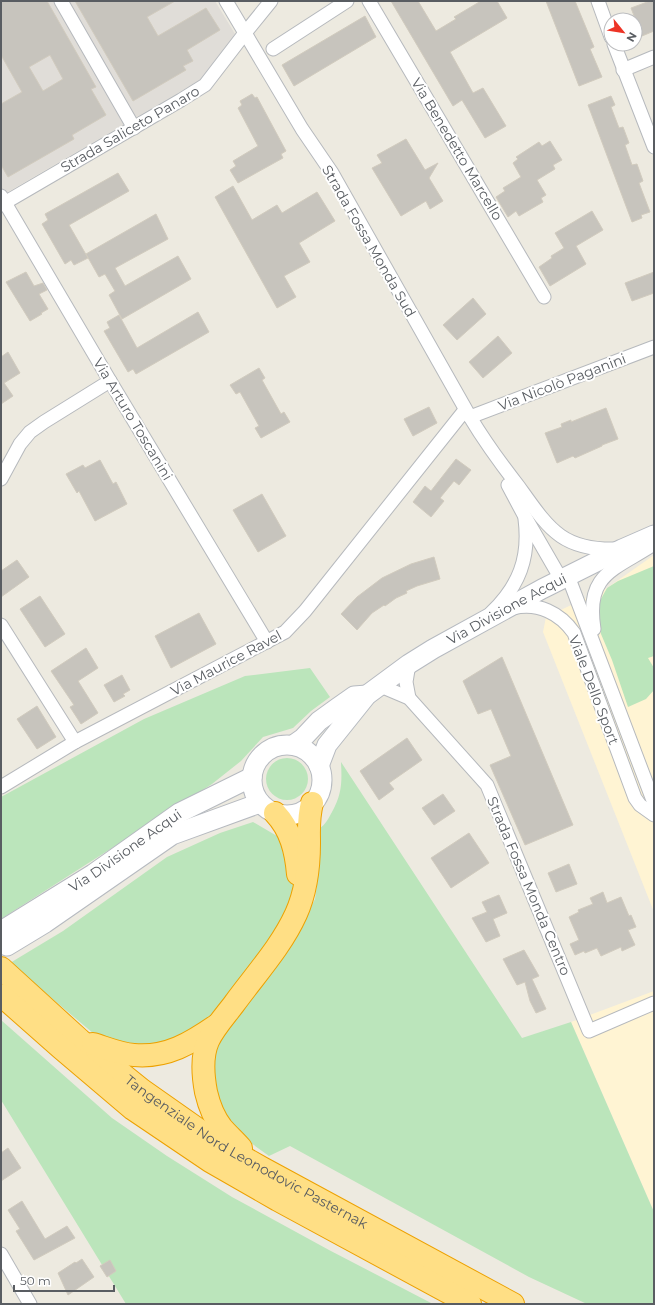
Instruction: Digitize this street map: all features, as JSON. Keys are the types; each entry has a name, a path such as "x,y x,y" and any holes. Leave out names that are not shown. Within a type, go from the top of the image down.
{"highway":[{"path":"262,1168 222,1127 214,1116 208,1100 204,1080 203,1058 208,1042 218,1025 274,950 296,914 302,900 308,871 308,815 312,803"},
{"path":"268,808 286,828 294,846 297,858 302,900"},
{"name":"Tangenziale Nord Leonodovic Pasternak","path":"1,968 80,1040 142,1090 184,1120 216,1142 476,1295"},
{"name":"Tangenziale Nord Leonodovic Pasternak","path":"1,995 61,1048 133,1108 210,1161 278,1200 476,1295 513,1304"},
{"path":"80,1040 120,1053 134,1055 156,1054 174,1050 185,1045 218,1025"}],"main road":[{"name":"Via Divisione Acqui","path":"319,766 327,745 373,691 409,664 433,649 565,577 654,535"},
{"name":"Via Divisione Acqui","path":"293,745 303,738 319,721 342,704 354,696 373,691"},
{"path":"280,745 293,745 303,749 309,753 319,766 321,787 317,796 312,803 302,811 296,813 284,814 268,808 253,788 252,777 254,767 265,752 280,745"},
{"name":"Via Divisione Acqui","path":"4,939 179,813 252,777"},
{"name":"Via Divisione Acqui","path":"4,939 93,891 172,835 268,808"}],"street":[{"path":"61,1 134,128"},
{"name":"Strada Fossa Monda Sud","path":"226,1 302,129 332,173 468,414 491,451 530,504 556,533 572,542 586,547 622,549"},
{"name":"Strada Saliceto Panaro","path":"2,201 134,128 205,85 271,1"},
{"path":"273,49 347,1"},
{"name":"Via Benedetto Marcello","path":"369,1 544,297"},
{"path":"598,1 603,14"},
{"path":"617,52 654,147"},
{"path":"624,70 654,57"},
{"name":"Via Arturo Toscanini","path":"2,201 267,642"},
{"name":"Via Nicolò Paganini","path":"468,414 654,347"},
{"path":"1,479 20,444 30,432 110,381"},
{"name":"Via Maurice Ravel","path":"1,787 75,742 285,632 297,621 468,414"},
{"name":"Strada Fossa Monda Sud","path":"491,451 524,515 565,577"},
{"path":"476,626 512,589 518,578 523,565 526,548 524,515"},
{"name":"Viale Dello Sport","path":"597,651 592,613 593,600 599,583 603,577 616,566 654,544"},
{"name":"Viale Dello Sport","path":"565,577 597,651 654,804"},
{"name":"Viale Dello Sport","path":"503,610 520,606 540,607 561,618 572,629 579,643 635,798 640,805 654,815"},
{"path":"1,625 75,742"},
{"path":"409,664 406,682 409,698"},
{"name":"Strada Fossa Monda Centro","path":"373,691 383,687 409,698 487,784 590,1031 654,1003"},
{"path":"1,1254 30,1304"}],"shaded area":[{"path":"1,1 215,1 235,34 200,80 1,196"},
{"path":"654,555 654,912 543,632 546,617 607,588"},
{"path":"654,991 654,1212 571,1022"}],"green space":[{"path":"654,566 654,656 648,658 654,668 654,690 646,699 628,707 612,660 601,634 597,606 607,588 618,581"},
{"path":"310,668 330,697 311,711 293,728 263,737 241,761 212,784 1,919 1,797 144,719 245,676"},
{"path":"287,758 302,764 308,779 302,794 287,800 272,794 266,779 272,764"},
{"path":"341,762 522,1038 571,1022 654,1212 654,1304 587,1304 529,1277 290,1146 269,1156 229,1127 210,1078 214,1052 224,1034 296,937 315,899 319,870 319,829 328,819 340,794"},
{"path":"253,822 277,836 285,835 294,885 288,917 201,1030 151,1050 100,1039 10,963 63,931 167,857 220,833"},
{"path":"1,1020 112,1118 167,1156 232,1197 329,1250 433,1304 126,1304 1,1100"}],"building":[{"path":"1,1 47,1 96,87 91,89 106,115 72,135 74,139 8,177 1,165 1,104 22,92 1,55","holes":["50,55 63,79 43,91 29,67"]},
{"path":"75,1 175,1 147,17 158,36 206,8 220,30 187,50 193,61 183,66 186,70 133,101"},
{"path":"391,1 418,1 436,31 456,19 454,17 481,1 497,1 507,18 450,52 473,93 483,88 506,126 485,138 462,100 453,106"},
{"path":"546,1 575,1 594,47 590,49 602,77 579,86"},
{"path":"654,1 654,31 643,36 643,12 633,12 631,8"},
{"path":"365,16 376,37 294,86 282,65"},
{"path":"252,94 255,98 257,97 286,151 281,154 283,158 238,183 230,170 236,166 233,161 258,146 238,108 242,105 240,101"},
{"path":"611,96 615,105 611,107 619,128 623,127 629,143 625,145 632,165 637,164 643,181 639,183 650,212 641,215 642,218 632,222 588,105"},
{"path":"406,139 425,170 438,163 429,178 443,201 430,209 426,201 401,216 372,168 382,163 377,155"},
{"path":"550,141 562,160 553,165 555,169 537,180 546,195 541,198 543,202 519,216 516,211 508,217 496,197 505,191 503,188 521,177 513,163 518,159 516,157 539,142 542,146"},
{"path":"118,173 129,191 69,225 88,258 74,265 71,260 65,264 42,224 48,220 45,214"},
{"path":"233,186 252,220 277,205 282,213 317,192 335,221 299,243 310,262 284,276 296,297 277,308 215,197"},
{"path":"592,211 603,230 576,246 586,264 550,286 539,267 552,258 551,256 564,248 555,233"},
{"path":"156,214 168,239 115,268 125,286 178,256 191,279 122,319 109,295 115,291 105,274 99,277 86,254"},
{"path":"26,272 34,286 43,283 47,290 39,294 48,309 30,321 6,282"},
{"path":"654,272 654,293 632,301 625,283"},
{"path":"473,298 486,314 457,340 443,325"},
{"path":"198,312 209,332 136,374 133,369 128,372 104,331 110,328 107,322 119,315 137,348"},
{"path":"498,336 512,353 483,378 469,362"},
{"path":"8,352 20,373 4,383 13,396 1,404 1,357"},
{"path":"259,368 265,378 262,380 281,414 284,412 290,422 261,438 255,428 259,426 240,392 236,394 230,385"},
{"path":"429,407 437,423 413,436 404,419"},
{"path":"606,408 618,439 575,458 573,456 557,463 545,433 562,427 561,424 571,420 571,422"},
{"path":"456,459 471,470 459,485 454,481 440,498 444,501 431,517 413,502 425,486 431,491"},
{"path":"100,460 113,484 116,482 127,504 95,521 79,491 77,493 66,474 83,465 85,468"},
{"path":"262,494 286,536 258,552 233,510"},
{"path":"434,557 440,579 406,591 407,593 372,613 357,630 341,614 357,597 382,578 411,564"},
{"path":"17,560 29,577 1,597 1,571"},
{"path":"40,596 65,634 45,647 20,609"},
{"path":"199,613 216,644 171,668 155,636"},
{"path":"86,648 98,668 78,681 98,713 81,724 70,707 74,705 51,671"},
{"path":"502,657 573,825 525,845 490,765 511,756 491,709 478,714 463,681"},
{"path":"122,675 130,690 123,694 125,696 114,702 104,685"},
{"path":"37,706 56,737 37,749 17,719"},
{"path":"407,738 422,760 389,783 394,789 379,800 360,771"},
{"path":"443,794 455,811 434,825 422,808"},
{"path":"469,833 489,863 451,888 431,858"},
{"path":"569,864 577,884 556,892 548,873"},
{"path":"603,892 607,903 621,897 629,916 631,915 636,927 628,930 635,945 622,951 621,947 601,956 597,948 575,955 570,944 579,940 569,917 579,912 578,910 593,904 590,898"},
{"path":"499,895 507,913 493,919 500,936 486,942 472,918 487,912 482,902"},
{"path":"524,950 539,976 532,979 546,1009 536,1013 530,1001 525,982 517,985 503,959"},
{"path":"8,1148 21,1168 1,1181 1,1153"},
{"path":"22,1201 45,1239 67,1226 75,1238 34,1260 16,1231 20,1229 8,1210"},
{"path":"82,1259 94,1277 68,1295 58,1273"},
{"path":"110,1260 116,1271 107,1277 100,1266"}]}
